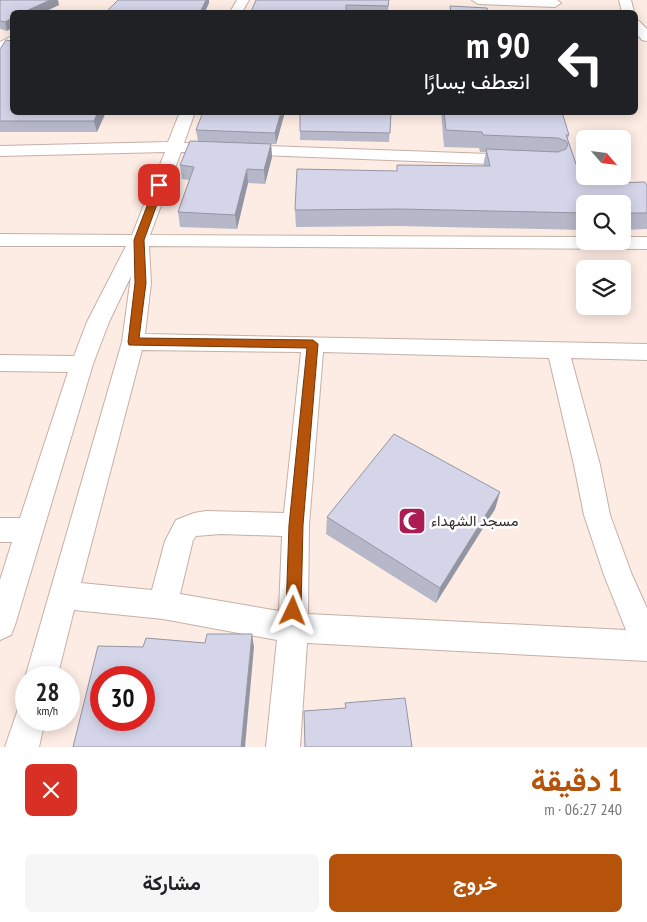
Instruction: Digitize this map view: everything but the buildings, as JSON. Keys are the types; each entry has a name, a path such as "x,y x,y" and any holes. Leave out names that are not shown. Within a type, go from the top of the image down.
{"street":[{"path":"478,0 555,3"},
{"path":"638,26 647,37"},
{"path":"0,625 82,364 98,322 139,240 187,115"},
{"path":"0,151 173,147 526,160"},
{"path":"0,240 647,243"},
{"path":"44,666 133,342 140,283 139,240"},
{"path":"133,342 313,344 647,352"},
{"path":"283,747 292,628 296,525 313,344"},
{"path":"63,595 163,604 292,628 647,644 618,575 597,515 585,456 558,350"},
{"path":"0,363 82,364"},
{"path":"163,604 179,539 185,528 201,522 296,525"},
{"path":"0,530 31,530"},
{"path":"22,747 26,731"}],"place":[{"name":"مسجد الشهداء","path":"412,521"}],"route":[{"path":"159,185 139,240 139,305 133,342 313,344 296,525 293,611"}]}
